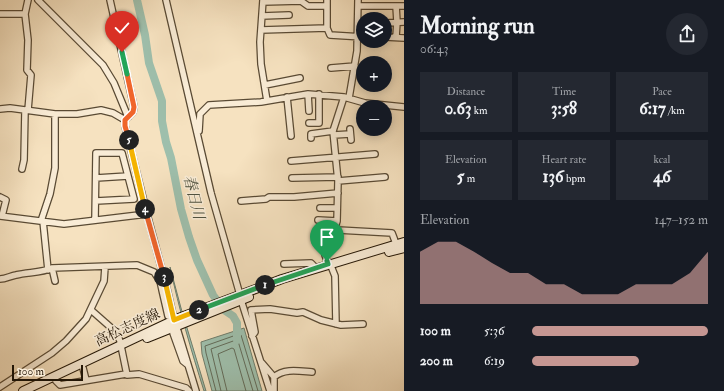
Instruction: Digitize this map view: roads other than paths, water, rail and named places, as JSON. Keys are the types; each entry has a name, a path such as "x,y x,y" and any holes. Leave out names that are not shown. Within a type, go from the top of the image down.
{"main road":[{"name":"高松志度線","path":"239,298 404,242"},
{"name":"高松志度線","path":"23,391 174,323 316,268 404,248"},
{"name":"高松志度線","path":"35,391 83,368 121,347"}],"street":[{"path":"22,169 31,75 27,70 28,40 25,14 28,0"},
{"path":"38,0 103,65 114,83 126,119 125,126 165,290 196,391"},
{"path":"110,0 134,107 133,112 126,119"},
{"path":"166,0 220,228 239,298 270,391"},
{"path":"267,100 261,64 263,1 301,1 308,6 327,3 326,28 330,35 356,37"},
{"path":"358,3 404,6"},
{"path":"396,6 396,37"},
{"path":"0,14 25,14"},
{"path":"262,16 289,15"},
{"path":"392,22 404,22"},
{"path":"261,30 326,28"},
{"path":"392,37 404,38"},
{"path":"336,324 335,276 325,255 326,247 337,221 338,179 334,133 347,97 358,48"},
{"path":"331,68 354,66"},
{"path":"265,85 300,78"},
{"path":"308,94 309,111"},
{"path":"199,142 200,114 209,105 319,94 347,97 365,103 404,107"},
{"path":"309,123 319,123 319,94"},
{"path":"287,98 291,120 291,136"},
{"path":"0,109 10,108 55,114 77,114 101,110 113,113 126,119"},
{"path":"55,114 56,168 42,221 50,269 55,281"},
{"path":"311,138 311,134 350,134"},
{"path":"95,220 96,153 122,153 134,200 96,201"},
{"path":"291,161 375,154"},
{"path":"96,178 128,176"},
{"path":"292,178 385,178"},
{"path":"241,201 266,200 269,197 294,197 338,193"},
{"path":"0,197 6,200 1,216 64,224 147,214"},
{"path":"320,208 337,208"},
{"path":"318,220 337,221"},
{"path":"335,228 338,230 392,233 395,241"},
{"path":"284,264 311,263 316,268"},
{"path":"0,279 17,274 50,269 137,265 154,272 165,290"},
{"path":"0,390 52,353 66,341 86,319 104,281 105,267"},
{"path":"252,336 255,332 251,310 255,308 297,313 303,312 321,320 336,324 363,324"},
{"path":"91,310 116,332 121,347 126,374"},
{"path":"260,361 274,377 274,391"},
{"path":"83,368 86,380"},
{"path":"274,377 279,373 294,370 312,372"},
{"path":"56,381 60,385 126,374 127,376 139,374 186,388 189,391"}],"water":[{"path":"170,267 206,391 204,391 190,345"},
{"path":"244,328 262,391 212,391 202,354 201,342"}],"waterway":[{"name":"春日川","path":"137,0 145,35 149,63 162,101 162,121 166,142 189,237 197,260 213,295 224,310 233,316 237,323 237,340"}]}
